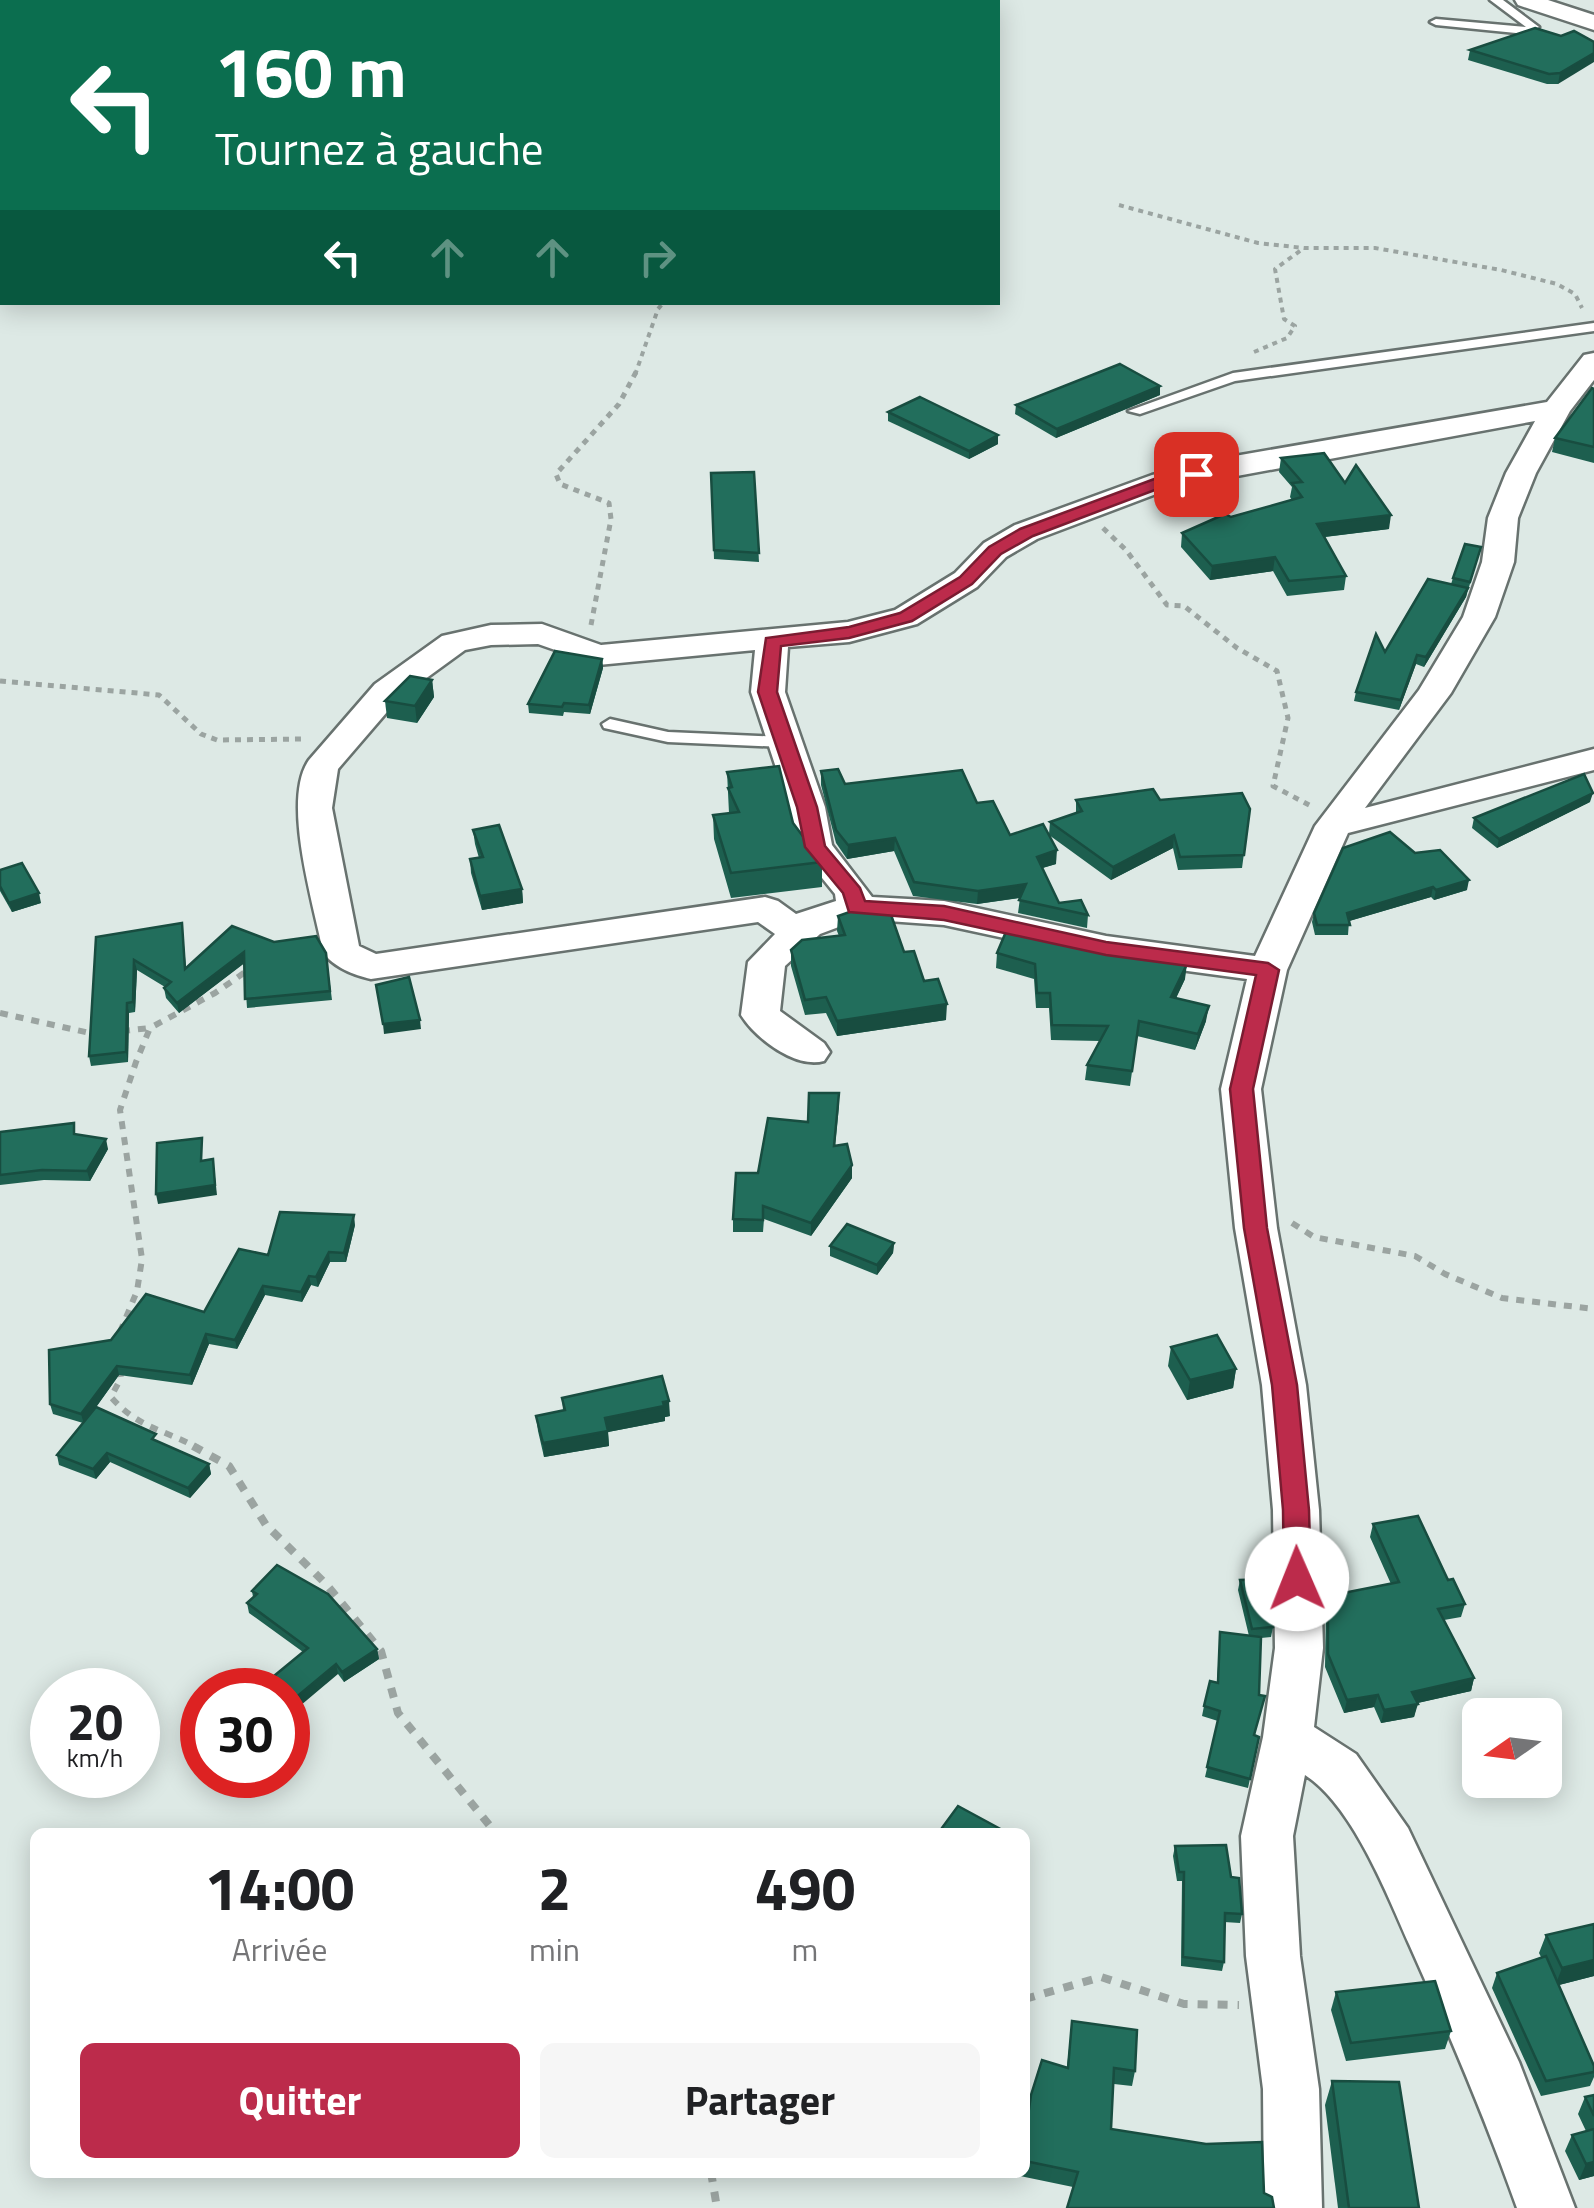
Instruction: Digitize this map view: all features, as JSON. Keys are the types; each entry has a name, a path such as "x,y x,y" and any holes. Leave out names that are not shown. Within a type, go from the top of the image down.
{"street":[{"path":"1526,0 1594,23"},
{"path":"1293,2208 1291,2089 1273,1956 1267,1836 1288,1737 1298,1648 1296,1510 1284,1385 1253,1198 1241,1089 1268,970 1337,822 1434,693 1479,617 1498,562 1502,518 1521,473 1557,409 1594,361"},
{"path":"1268,970 1106,948 944,913 856,908 807,926 788,926 765,909 371,967 342,952 314,808 321,767 388,691 454,644 491,635 542,634 598,655 849,632 906,617 966,580 995,550 1026,532 1163,481 1557,409"},
{"path":"772,642 768,692 807,807 815,847 853,892 856,908"},
{"path":"1337,822 1501,786 1594,758"},
{"path":"807,926 766,962 760,1015 810,1052"},
{"path":"1288,1737 1338,1769 1390,1844 1492,2064 1546,2208"}],"lane":[{"path":"1436,22 1527,32 1533,27 1496,0"},
{"path":"1135,412 1205,385 1260,372 1594,327"},
{"path":"610,724 668,736 783,742"}],"path":[{"path":"1119,205 1258,243 1304,248 1375,248 1520,274 1557,284 1575,294 1582,308 1594,318"},
{"path":"1260,372 1254,350 1287,338 1295,326 1284,320 1275,269 1304,248"},
{"path":"598,655 590,618 611,519 609,502 560,484 556,474 566,456 611,414 640,370 661,305"},
{"path":"1082,512 1126,550 1167,606 1184,606 1193,620 1213,629 1242,655 1277,672 1290,707 1288,744 1273,786 1337,822"},
{"path":"0,680 159,695 179,708 202,736 220,740 300,737 336,750"},
{"path":"118,1031 150,1028 215,993 260,962"},
{"path":"0,1012 86,1035 102,1033"},
{"path":"119,1350 118,1336 137,1291 142,1260 120,1110 150,1028"},
{"path":"1253,1198 1314,1237 1415,1256 1445,1274 1502,1298 1594,1309"},
{"path":"120,1364 121,1378 111,1397 119,1409 131,1420 172,1434 230,1466 266,1526 326,1584 381,1651 398,1712 492,1828"},
{"path":"1030,1998 1101,1977 1184,2004 1280,2006"},
{"path":"713,2178 716,2208"}],"building":[{"path":"1535,28 1561,36 1574,31 1594,42 1594,53 1560,73 1549,74 1470,50"},
{"path":"1120,364 1160,386 1057,429 1016,405"},
{"path":"1592,388 1594,447 1555,438"},
{"path":"920,397 998,435 969,451 888,412"},
{"path":"1324,453 1345,483 1356,465 1391,515 1317,524 1346,576 1289,581 1275,557 1212,566 1182,533 1225,514 1231,517 1302,497 1292,483 1302,482 1281,458"},
{"path":"754,472 759,553 714,550 711,473"},
{"path":"1465,544 1481,547 1470,582 1453,578"},
{"path":"1428,579 1468,588 1426,657 1417,655 1401,700 1356,692 1376,634 1385,652"},
{"path":"555,651 602,659 589,705 528,704"},
{"path":"410,676 432,680 415,706 385,701"},
{"path":"779,766 793,823 822,862 731,873 713,815 739,812 728,788 732,787 727,772"},
{"path":"838,769 845,784 962,770 977,803 993,801 1010,835 1043,824 1057,850 1037,857 1059,903 1081,900 1088,915 1019,900 1026,884 978,891 914,882 895,838 848,845 836,830 821,771"},
{"path":"1584,774 1593,793 1499,839 1474,818"},
{"path":"1153,789 1160,800 1242,793 1250,809 1244,855 1180,857 1174,835 1113,867 1050,822 1082,811 1076,800"},
{"path":"499,825 522,889 480,896 470,859 483,857 473,830"},
{"path":"1390,832 1415,853 1440,850 1469,880 1347,913 1350,925 1317,925 1314,913 1343,848"},
{"path":"22,863 39,893 9,903 0,886 0,870"},
{"path":"861,908 889,909 904,952 914,951 924,981 938,979 947,1004 837,1021 826,997 805,1000 791,950 802,940 845,935 838,916"},
{"path":"182,923 185,969 232,926 274,942 316,936 326,953 330,991 245,999 244,952 177,1003 164,988 171,982 134,960 133,1002 127,1003 126,1052 89,1056 96,937"},
{"path":"1008,927 1187,964 1171,997 1209,1006 1198,1034 1139,1021 1132,1071 1087,1065 1108,1026 1052,1025 1050,993 1037,993 1035,964 997,953"},
{"path":"409,977 420,1020 383,1024 376,985"},
{"path":"809,1093 839,1093 834,1146 847,1144 852,1165 811,1223 763,1206 763,1220 733,1219 736,1173 758,1173 768,1118 808,1122"},
{"path":"74,1123 74,1134 106,1139 87,1171 42,1170 0,1175 0,1132"},
{"path":"202,1138 201,1161 213,1159 215,1185 156,1194 157,1143"},
{"path":"280,1212 354,1215 344,1253 329,1252 316,1277 309,1276 301,1292 263,1286 235,1340 206,1334 190,1375 117,1366 81,1414 50,1404 49,1350 111,1340 146,1294 204,1312 239,1249 268,1255"},
{"path":"847,1224 894,1243 877,1265 830,1246"},
{"path":"1217,1335 1236,1369 1190,1380 1171,1347"},
{"path":"662,1376 669,1401 663,1402 664,1406 605,1418 608,1431 543,1443 536,1416 565,1410 562,1398"},
{"path":"96,1407 156,1434 152,1439 209,1464 188,1488 107,1453 93,1469 57,1455"},
{"path":"1418,1516 1448,1580 1453,1579 1465,1604 1438,1609 1474,1678 1412,1692 1418,1704 1384,1710 1378,1695 1347,1700 1328,1654 1328,1596 1399,1582 1373,1524"},
{"path":"277,1565 328,1594 377,1649 342,1672 336,1664 310,1686 310,1668 284,1668 308,1648 247,1603 257,1594 252,1591"},
{"path":"1272,1579 1273,1627 1252,1629 1240,1580"},
{"path":"1220,1632 1261,1637 1259,1695 1265,1696 1254,1735 1259,1737 1250,1779 1207,1767 1220,1711 1204,1706 1210,1681 1218,1683"},
{"path":"958,1806 999,1828 942,1828"},
{"path":"1226,1845 1231,1877 1239,1878 1242,1914 1225,1913 1224,1962 1183,1957 1184,1872 1179,1872 1175,1846"},
{"path":"1594,1924 1594,1960 1562,1968 1546,1935"},
{"path":"1546,1956 1594,2072 1546,2081 1497,1973"},
{"path":"1435,1981 1451,2031 1351,2043 1336,1992"},
{"path":"1072,2021 1137,2030 1135,2071 1114,2068 1111,2129 1206,2144 1262,2142 1264,2193 1272,2197 1274,2208 1067,2208 1078,2172 1030,2162 1030,2102 1042,2060 1068,2068"},
{"path":"1332,2081 1399,2082 1419,2208 1349,2208"},
{"path":"1594,2095 1594,2116 1585,2097"},
{"path":"1594,2129 1594,2162 1586,2164 1572,2135"}],"route":[{"path":"1196,474 1163,481 1026,532 995,550 966,580 906,617 849,632 772,642 768,692 807,807 815,847 853,892 856,908 944,913 1106,948 1268,970 1241,1089 1256,1228 1284,1385 1296,1510 1297,1579"}]}
